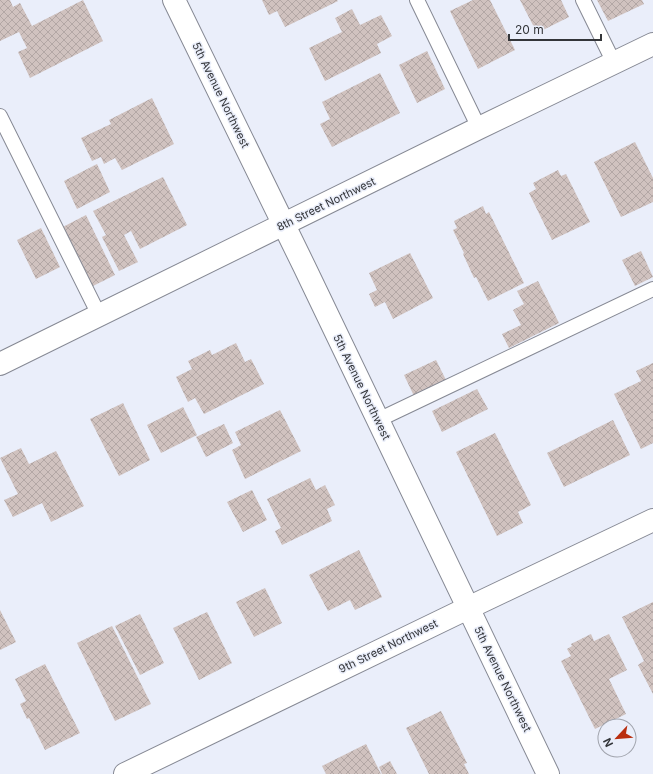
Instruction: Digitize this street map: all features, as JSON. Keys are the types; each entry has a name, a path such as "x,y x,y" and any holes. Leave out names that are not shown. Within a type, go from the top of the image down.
{"street":[{"name":"5th Avenue Northwest","path":"174,0 548,774"},
{"name":"8th Street Northwest","path":"0,364 653,44"},
{"name":"9th Street Northwest","path":"124,774 653,520"}],"lane":[{"path":"417,0 480,128"},
{"path":"583,0 614,63"},
{"path":"0,116 99,316"},
{"path":"378,420 653,289"}],"building":[{"path":"0,0 10,0 13,7 20,3 32,26 83,0 103,41 30,78 18,52 27,48 19,32 0,41"},
{"path":"262,0 338,1 285,27 277,11 269,15"},
{"path":"473,0 490,0 515,50 478,69 450,11"},
{"path":"520,0 561,0 569,17 537,33"},
{"path":"597,0 642,0 644,4 608,21"},
{"path":"352,9 360,25 381,15 392,36 377,44 381,53 325,81 309,48 342,32 335,18"},
{"path":"427,51 445,89 417,103 399,65"},
{"path":"380,73 400,113 332,147 320,124 330,119 322,102"},
{"path":"152,98 174,144 122,170 115,158 104,164 101,157 92,161 81,138 111,124 109,120"},
{"path":"635,142 653,178 653,202 621,217 594,162"},
{"path":"97,164 110,192 77,209 64,181"},
{"path":"558,170 561,176 566,174 590,222 552,240 529,193 536,189 533,183"},
{"path":"163,177 187,225 140,249 131,231 124,235 138,262 119,271 102,237 106,235 93,211"},
{"path":"483,206 486,214 489,212 524,283 488,301 476,277 474,278 453,230 457,228 454,221"},
{"path":"86,215 115,275 89,288 59,229"},
{"path":"41,228 60,267 36,279 17,240"},
{"path":"641,251 653,277 635,286 622,260"},
{"path":"410,253 433,298 393,319 385,302 375,307 369,294 377,290 369,273"},
{"path":"538,281 559,323 509,348 502,334 521,325 513,310 524,304 517,291"},
{"path":"236,343 245,362 251,359 264,384 204,414 195,398 188,402 176,377 192,369 188,361 210,350 212,355"},
{"path":"436,360 446,380 414,396 404,375"},
{"path":"653,363 653,443 641,449 614,394 641,381 636,371"},
{"path":"477,389 488,409 442,432 432,411"},
{"path":"123,403 150,460 119,476 90,419"},
{"path":"183,407 197,435 161,453 147,425"},
{"path":"280,410 301,451 245,479 232,450 241,445 235,432"},
{"path":"613,420 630,455 564,487 547,453"},
{"path":"224,424 233,443 206,457 196,437"},
{"path":"495,433 531,505 518,512 523,523 497,536 456,452"},
{"path":"21,448 29,464 56,451 84,506 51,522 42,503 13,517 4,500 18,494 0,458"},
{"path":"310,478 316,490 325,485 335,505 327,509 332,521 282,545 275,531 281,528 267,499"},
{"path":"252,490 267,520 243,532 227,502"},
{"path":"359,550 382,597 355,610 350,600 328,611 309,575"},
{"path":"265,588 282,623 254,637 236,602"},
{"path":"653,602 653,694 638,665 644,661 622,617"},
{"path":"0,610 16,642 0,650"},
{"path":"207,612 232,663 199,680 173,628"},
{"path":"140,614 164,663 140,675 115,626"},
{"path":"112,626 151,704 115,721 77,643"},
{"path":"591,634 594,641 609,634 627,670 609,679 626,714 618,718 597,718 597,728 595,729 561,661 571,656 567,649 572,646 571,644"},
{"path":"45,664 80,733 45,750 29,718 27,719 20,704 26,701 15,679"},
{"path":"441,711 467,763 464,764 469,774 429,774 406,728"},
{"path":"366,744 381,774 326,774 322,766"},
{"path":"390,761 397,774 382,774 379,767"}]}
